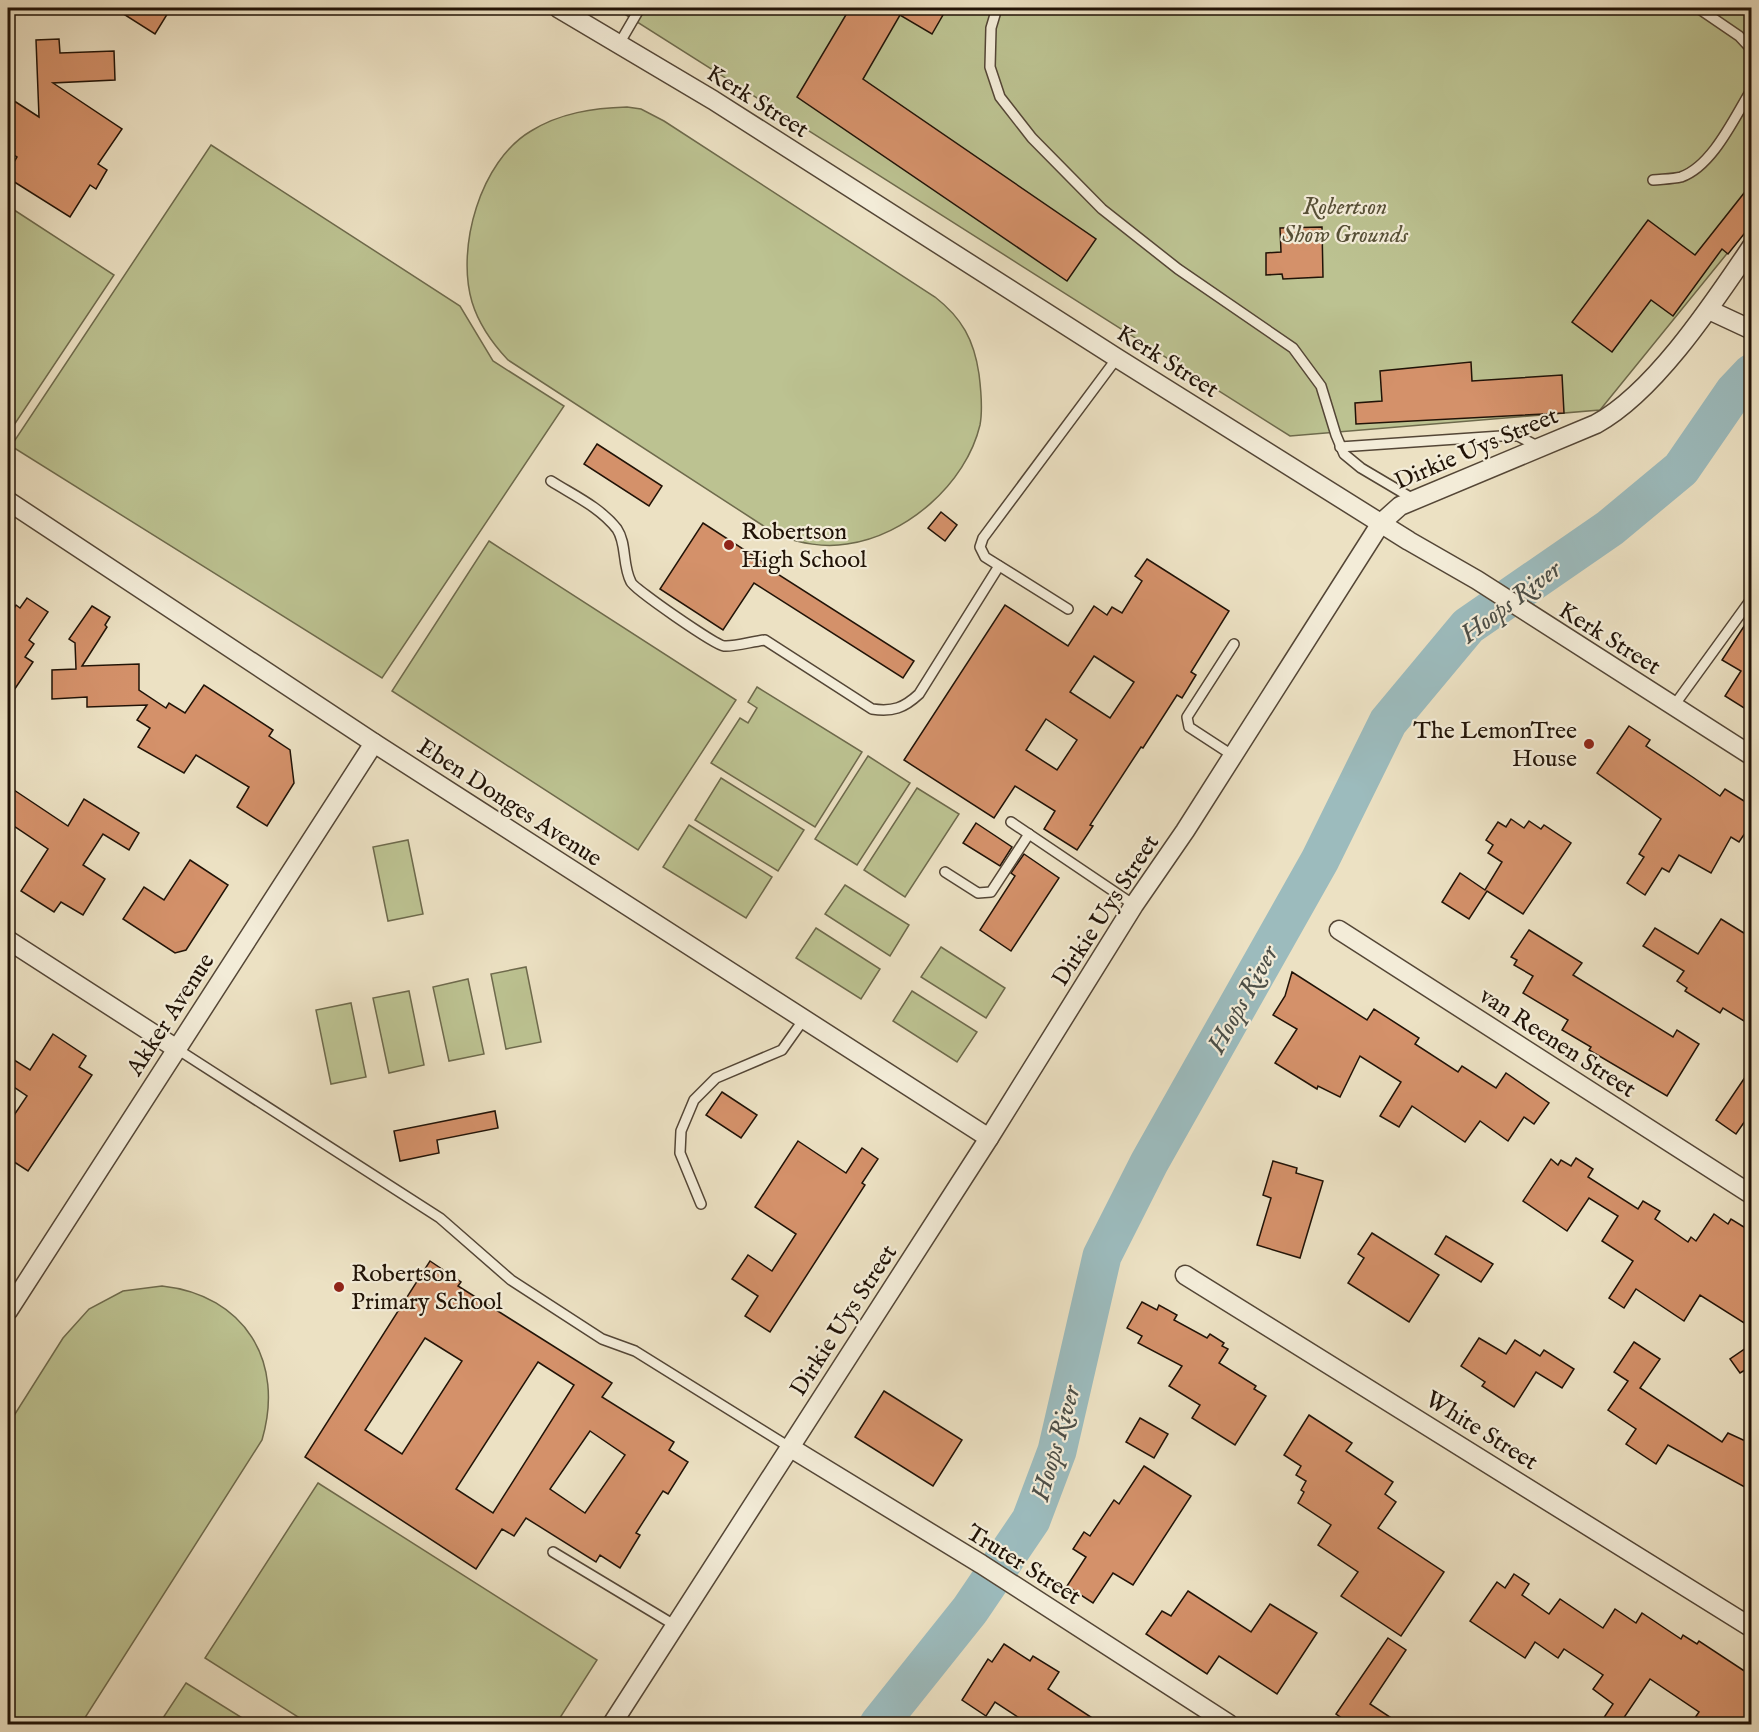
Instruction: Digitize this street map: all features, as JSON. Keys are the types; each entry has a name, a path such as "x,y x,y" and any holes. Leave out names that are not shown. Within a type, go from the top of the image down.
{"street":[{"name":"Kerk Street","path":"558,8 713,100 1117,358 1381,524 1477,580 1752,756"},
{"name":"Dirkie Uys Street","path":"612,1725 989,1138 1134,905 1185,831 1381,524 1391,512 1414,500 1596,424 1617,413 1638,393 1709,310 1752,246"},
{"path":"1709,310 1752,330"},
{"name":"Eben Donges Avenue","path":"8,501 374,743 989,1138"},
{"name":"Akker Avenue","path":"8,1311 374,743"},
{"name":"van Reenen Street","path":"1339,930 1752,1195"},
{"path":"8,939 177,1049"},
{"name":"White Street","path":"1185,1275 1752,1628"},
{"name":"Truter Street","path":"791,1448 1019,1588 1228,1725"}],"lane":[{"path":"619,44 639,8"},
{"path":"997,8 991,28 990,67 1000,97 1032,138 1102,209 1178,269 1293,348 1321,386 1340,447 1361,468 1414,500"},
{"path":"1698,8 1739,36 1752,50"},
{"path":"1653,180 1681,177 1696,168 1716,147 1752,89"},
{"path":"1068,609 999,566 981,552 983,538 1117,358"},
{"path":"1340,447 1501,436 1518,436 1539,447"},
{"path":"551,481 601,512 618,531 624,552 624,564 632,585 700,633 724,646 765,640 872,709 889,711 905,707 919,694 999,566"},
{"path":"1673,707 1752,598"},
{"path":"1232,755 1189,727 1187,717 1234,644"},
{"path":"1011,822 1134,905"},
{"path":"945,872 978,892 991,892 1029,834"},
{"path":"701,1204 680,1153 681,1131 690,1107 702,1090 716,1078 782,1050 804,1020"},
{"path":"177,1049 440,1218 511,1281 602,1339 635,1351 791,1448"},
{"path":"553,1552 676,1626"}],"green space":[{"name":"Robertson Show Grounds","path":"615,8 1751,8 1751,224 1600,410 1290,436"},
{"path":"627,107 641,109 664,121 935,297 953,313 970,340 977,362 981,400 980,425 973,447 962,467 930,504 911,518 869,539 847,544 812,544 779,536 508,360 491,340 472,302 467,257 476,208 498,163 513,145 531,131 553,120 589,110"},
{"path":"211,145 460,306 493,361 564,406 382,678 11,446"},
{"path":"8,206 114,275 8,434"},
{"path":"489,541 736,700 638,850 392,691"},
{"path":"757,687 862,752 815,827 711,763 740,718 748,723 757,708 748,702"},
{"path":"868,756 910,783 857,865 815,839"},
{"path":"721,778 804,830 778,871 695,820"},
{"path":"917,788 959,814 905,897 864,870"},
{"path":"689,825 772,877 746,918 663,867"},
{"path":"408,840 423,914 388,921 373,847"},
{"path":"845,885 909,925 890,956 825,914"},
{"path":"816,928 880,969 861,999 796,958"},
{"path":"941,947 1005,988 986,1018 921,977"},
{"path":"526,967 541,1042 506,1049 491,974"},
{"path":"468,979 484,1054 449,1061 433,987"},
{"path":"409,991 424,1065 389,1073 373,998"},
{"path":"912,991 977,1032 957,1062 893,1021"},
{"path":"351,1003 366,1077 331,1084 316,1010"},
{"path":"162,1286 191,1292 216,1303 236,1318 252,1337 262,1359 268,1384 268,1411 262,1440 81,1724 8,1724 8,1425 63,1338 89,1309 123,1291"},
{"path":"318,1483 597,1660 556,1724 309,1724 205,1658"},
{"path":"186,1683 252,1724 159,1724"}],"building":[{"path":"114,8 171,8 155,34"},
{"path":"850,8 947,8 932,34 900,15 863,79 1096,239 1067,281 797,97"},
{"path":"59,39 60,53 114,51 115,80 53,83 122,129 98,164 107,170 96,189 90,185 70,217 8,178 8,172 17,157 8,151 8,97 39,117 36,40"},
{"path":"1752,183 1752,224 1728,254 1722,249 1673,316 1651,300 1612,352 1572,322 1648,220 1695,255"},
{"path":"1322,227 1323,277 1283,279 1282,274 1266,275 1266,253 1281,252 1280,228"},
{"path":"1471,362 1472,381 1562,375 1564,413 1356,424 1355,403 1382,401 1380,371"},
{"path":"597,444 662,486 649,506 584,464"},
{"path":"941,512 957,525 945,541 928,528"},
{"path":"703,523 766,564 765,566 914,661 903,678 754,583 723,630 660,589"},
{"path":"1147,559 1229,611 1191,672 1196,675 1182,698 1177,695 1143,748 1141,747 1090,825 1093,826 1077,850 1044,829 1055,811 1015,786 994,818 904,760 1005,605 1068,646 1094,606 1107,615 1112,607 1122,613 1142,581 1135,576","holes":["1094,656 1134,682 1110,718 1070,692","1046,719 1077,740 1057,770 1026,750"]},
{"path":"27,598 48,612 29,640 34,644 25,657 33,662 8,699 8,618 16,605 20,608"},
{"path":"92,606 110,617 105,625 107,627 82,666 139,664 139,690 166,708 169,703 185,713 204,685 273,730 269,736 290,750 294,783 267,826 237,807 249,787 196,755 184,773 138,747 150,728 137,720 147,705 87,707 87,697 52,699 52,670 76,669 75,643 69,639"},
{"path":"1752,614 1752,713 1725,696 1741,671 1722,660"},
{"path":"1629,726 1650,740 1646,746 1720,796 1725,789 1752,806 1752,823 1739,842 1731,837 1711,873 1679,855 1669,872 1662,868 1645,895 1627,883 1644,857 1639,854 1661,819 1597,773"},
{"path":"8,786 68,826 84,799 139,833 129,850 103,834 83,865 105,879 83,915 61,902 54,912 21,891 48,849 8,822"},
{"path":"1511,819 1524,828 1529,821 1541,829 1544,825 1571,843 1523,914 1487,891 1469,919 1442,902 1460,873 1485,890 1502,862 1488,853 1493,845 1486,840 1498,822 1506,827"},
{"path":"976,823 1012,847 1000,866 963,843"},
{"path":"1024,854 1059,878 1011,951 980,930 1015,876 1011,873"},
{"path":"190,860 228,885 186,950 175,953 123,919 144,887 164,900"},
{"path":"1721,919 1752,938 1752,1026 1723,1008 1720,1013 1685,991 1687,988 1677,981 1684,971 1643,946 1655,928 1698,954"},
{"path":"1529,930 1582,963 1573,975 1673,1037 1677,1030 1699,1044 1667,1096 1589,1050 1591,1047 1562,1030 1568,1020 1523,993 1533,976 1514,965 1517,960 1511,957"},
{"path":"1292,972 1367,1020 1374,1009 1419,1038 1415,1044 1458,1072 1462,1066 1496,1088 1506,1073 1549,1103 1534,1124 1524,1117 1508,1141 1480,1121 1465,1142 1412,1106 1399,1127 1380,1116 1401,1082 1360,1056 1340,1097 1318,1086 1317,1089 1275,1063 1297,1029 1273,1015 1285,996"},
{"path":"53,1034 86,1056 79,1067 92,1075 28,1171 8,1158 8,1124 27,1096 8,1083 8,1056 30,1070"},
{"path":"1752,1067 1752,1111 1736,1134 1716,1120"},
{"path":"722,1092 757,1115 741,1138 706,1115"},
{"path":"495,1111 498,1128 437,1140 439,1153 400,1161 394,1131"},
{"path":"798,1141 846,1173 862,1148 878,1159 862,1183 865,1185 770,1332 745,1316 758,1296 732,1279 748,1255 772,1271 796,1234 755,1207"},
{"path":"1576,1158 1593,1169 1588,1177 1638,1209 1643,1201 1660,1211 1655,1219 1688,1242 1691,1237 1696,1241 1714,1214 1728,1224 1731,1219 1752,1232 1752,1328 1700,1295 1684,1321 1636,1289 1624,1308 1609,1298 1633,1261 1602,1241 1618,1216 1589,1198 1567,1231 1523,1201 1551,1159 1558,1165 1561,1160 1571,1166"},
{"path":"1273,1161 1297,1168 1296,1173 1323,1181 1300,1258 1257,1245 1271,1198 1263,1195"},
{"path":"1372,1233 1439,1275 1409,1322 1348,1283 1364,1258 1358,1254"},
{"path":"1446,1236 1493,1264 1481,1282 1435,1254"},
{"path":"430,1261 461,1282 458,1286 612,1383 602,1397 674,1442 669,1450 688,1462 668,1494 663,1491 636,1533 640,1535 620,1568 600,1555 596,1562 526,1518 514,1536 502,1529 476,1569 305,1457","holes":["425,1338 462,1361 402,1454 365,1430","538,1362 574,1385 493,1513 456,1489","590,1431 625,1455 585,1513 550,1489"]},
{"path":"1142,1302 1157,1310 1159,1305 1177,1315 1174,1320 1207,1338 1210,1334 1224,1343 1222,1346 1228,1349 1219,1363 1256,1386 1254,1389 1266,1396 1235,1445 1192,1418 1200,1405 1169,1386 1182,1366 1138,1343 1142,1336 1127,1328"},
{"path":"1479,1338 1506,1354 1515,1340 1540,1356 1544,1350 1574,1369 1562,1388 1536,1372 1514,1407 1482,1386 1485,1382 1461,1366"},
{"path":"1634,1342 1660,1359 1640,1388 1722,1442 1728,1433 1752,1444 1752,1491 1668,1445 1656,1464 1626,1444 1636,1429 1608,1410 1628,1381 1614,1372"},
{"path":"1752,1344 1752,1366 1740,1373 1730,1359"},
{"path":"884,1391 962,1440 933,1486 855,1437"},
{"path":"1309,1415 1352,1443 1346,1451 1393,1482 1385,1494 1396,1502 1378,1528 1444,1572 1401,1636 1341,1596 1358,1572 1318,1545 1331,1525 1298,1503 1304,1492 1301,1490 1306,1481 1296,1475 1301,1466 1284,1455"},
{"path":"1140,1418 1168,1434 1154,1458 1126,1442"},
{"path":"1144,1466 1191,1496 1133,1585 1113,1573 1093,1603 1067,1586 1086,1557 1073,1549 1084,1532 1090,1536 1114,1500 1119,1504"},
{"path":"1514,1574 1529,1584 1522,1595 1549,1614 1560,1599 1603,1628 1615,1609 1636,1623 1642,1613 1681,1639 1683,1635 1697,1644 1699,1641 1752,1676 1752,1725 1690,1725 1699,1712 1650,1679 1619,1725 1599,1725 1613,1704 1593,1689 1603,1675 1564,1649 1558,1658 1535,1642 1525,1658 1470,1621 1497,1582 1505,1588"},
{"path":"1188,1591 1251,1632 1270,1604 1317,1633 1277,1694 1219,1656 1207,1674 1146,1634 1162,1611 1171,1616"},
{"path":"1388,1638 1406,1650 1370,1704 1402,1725 1352,1725 1336,1714"},
{"path":"1004,1644 1030,1661 1033,1656 1059,1672 1048,1689 1103,1725 1030,1725 995,1702 986,1716 962,1700 988,1659 992,1662"}],"waterway":[{"name":"Hoops River","path":"879,1724 970,1610 1031,1520 1057,1451 1102,1256 1149,1163 1320,860 1388,722 1468,626 1610,528 1681,469 1734,392 1752,373"}],"place":[{"name":"Robertson High School","path":"729,545"},
{"name":"The LemonTree House","path":"1589,744"},
{"name":"Robertson Primary School","path":"339,1287"}]}
